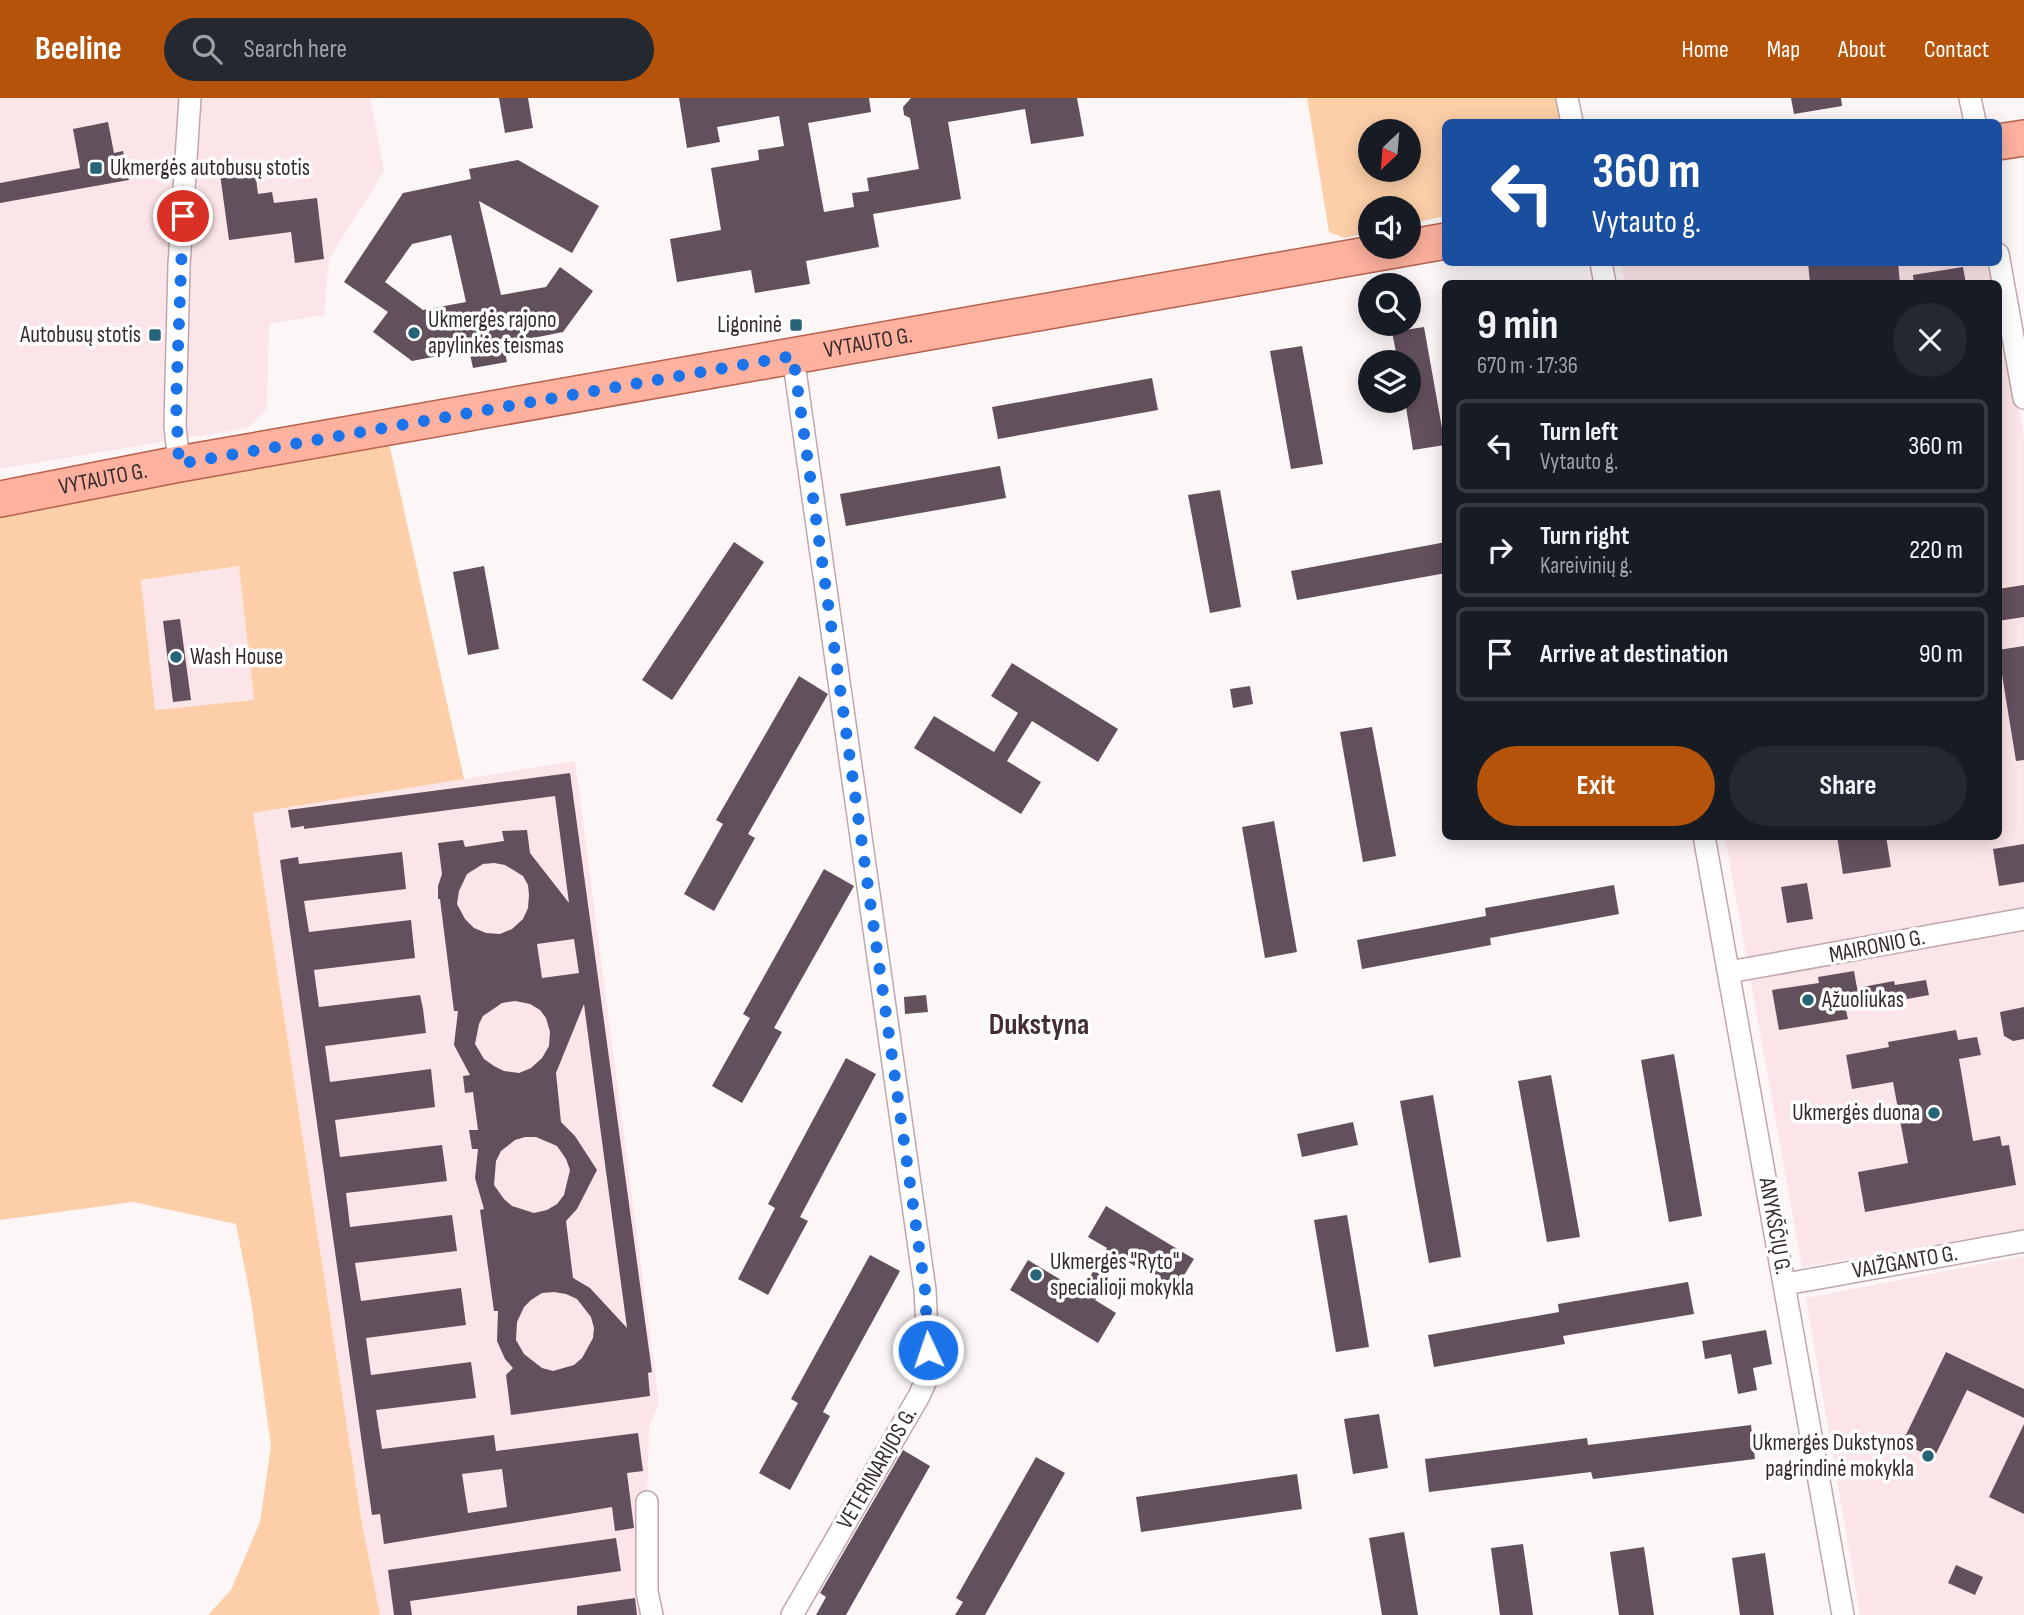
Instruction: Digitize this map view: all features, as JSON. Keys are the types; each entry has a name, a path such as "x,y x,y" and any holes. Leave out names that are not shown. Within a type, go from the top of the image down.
{"main road":[{"path":"2002,141 2024,138"},
{"name":"VYTAUTO G.","path":"0,499 179,464 1442,242"}],"street":[{"path":"179,464 175,426 179,278 190,98"},
{"path":"1567,98 1571,119"},
{"path":"1970,98 1974,119"},
{"path":"2000,266 2024,398"},
{"name":"VETERINARIJOS G.","path":"792,1615 919,1396 929,1374 925,1290 793,356"},
{"name":"ANYKŠČIŲ G.","path":"1705,840 1843,1615"},
{"name":"MAIRONIO G.","path":"1729,972 2024,919"},
{"name":"VAIŽGANTO G.","path":"1786,1284 2024,1241"},
{"path":"647,1502 647,1592 652,1615"}],"shaded area":[{"path":"0,98 370,98 384,171 329,259 324,315 269,324 267,409 247,428 0,469"},
{"path":"1307,98 1560,98 1564,119 1442,119 1442,217 1421,221 1421,196 1358,196 1358,235 1345,238 1329,232"},
{"path":"1622,266 1993,266 1996,280 1625,280"},
{"path":"2002,312 2024,437 2024,1229 1802,1267 1726,840 2002,840"},
{"path":"389,443 464,779 253,813 361,1518 380,1615 208,1615 231,1590 260,1522 271,1446 251,1300 236,1224 133,1202 0,1220 0,510","holes":["239,566 254,700 155,710 141,580"]},
{"path":"240,566 254,700 154,710 141,580"},
{"path":"575,761 659,1403 649,1427 647,1502 652,1615 380,1615 361,1518 253,813"},
{"name":"Ukmergės Dukstynos pagrindinė mokykla","path":"2024,1256 2024,1615 1860,1615 1806,1298"}],"building":[{"path":"499,98 528,98 533,128 505,133"},
{"path":"679,98 869,98 871,112 808,123 824,212 854,207 852,193 869,191 867,178 919,169 910,118 904,115 903,107 911,98 1077,98 1084,136 1031,144 1025,109 948,122 961,199 873,214 879,247 806,261 810,284 755,293 751,270 677,282 670,239 721,230 711,168 759,160 758,150 784,146 779,116 717,127 720,142 687,148"},
{"path":"1791,98 1841,98 1842,106 1794,114"},
{"path":"108,122 114,153 123,151 129,180 0,203 0,183 80,168 73,129"},
{"path":"518,160 599,206 572,253 479,201 501,295 546,287 560,267 593,291 563,332 503,344 507,362 473,368 469,350 412,361 373,332 388,312 344,282 403,193 471,179 469,169","holes":["451,235 466,302 423,310 385,282 412,244"]},
{"path":"255,170 258,194 272,192 274,203 317,198 324,259 295,263 291,232 229,240 220,174"},
{"path":"1808,266 1898,266 1900,280 1810,280"},
{"path":"1963,267 1965,280 1914,280 1913,275"},
{"path":"1421,327 1424,327 1442,428 1442,445 1413,450 1407,413 1421,413 1421,350 1396,350 1393,336 1421,336"},
{"path":"1302,346 1323,464 1291,469 1270,351"},
{"path":"1152,378 1158,410 998,439 992,407"},
{"path":"1000,466 1006,498 846,526 840,494"},
{"path":"1220,490 1241,607 1210,613 1188,495"},
{"path":"734,542 764,562 672,700 642,680"},
{"path":"1442,543 1442,574 1297,600 1291,571"},
{"path":"484,566 499,649 468,655 453,572"},
{"path":"2024,585 2024,617 2002,620 2002,588"},
{"name":"Wash House","path":"180,619 191,700 173,702 163,621"},
{"path":"2024,646 2024,760 2016,761 2002,675 2002,649"},
{"path":"1012,663 1118,729 1098,762 1032,721 1007,761 1041,782 1021,814 914,748 934,716 994,752 1018,713 991,696"},
{"path":"799,676 828,694 748,834 755,838 714,911 684,894 723,824 716,820"},
{"path":"1250,686 1253,704 1233,708 1230,689"},
{"path":"1372,727 1396,856 1363,862 1340,732"},
{"path":"570,773 652,1372 648,1373 650,1396 511,1415 506,1375 513,1368 505,1359 497,1341 498,1311 494,1311 480,1210 484,1209 475,1178 478,1149 472,1149 469,1130 478,1130 473,1092 465,1093 463,1076 470,1075 454,1045 458,1011 454,1011 438,899 442,874 438,843 463,840 465,847 504,841 502,831 527,830 530,853 569,903 555,796 304,829 304,826 291,828 288,810","holes":["483,864 505,865 523,876 528,885 528,908 523,919 512,929 500,934 486,933 474,928 465,919 457,904 459,891 467,874","574,939 579,973 542,978 537,944","515,1001 530,1004 546,1018 550,1032 549,1046 542,1058 531,1068 519,1073 504,1071 484,1059 475,1044 483,1016 502,1003","584,1004 627,1328 590,1288 573,1278 566,1221 577,1209 597,1170 575,1136 561,1122 556,1073","525,1137 536,1137 557,1146 570,1170 564,1195 557,1204 534,1213 512,1206 504,1199 494,1185 496,1161 501,1151 515,1140","542,1293 566,1294 577,1299 591,1317 593,1338 582,1358 574,1365 553,1371 542,1368 524,1354 516,1340 517,1322 524,1307"]},
{"path":"1274,821 1297,952 1265,958 1242,827"},
{"path":"1838,840 1887,840 1891,867 1843,874"},
{"path":"2024,844 2024,882 1999,886 1993,849"},
{"path":"402,852 406,889 304,901 309,932 411,920 415,958 314,970 319,1007 420,995 423,1009 426,1033 325,1046 330,1082 431,1069 435,1107 335,1120 340,1157 442,1145 447,1181 346,1193 350,1227 452,1215 457,1251 355,1263 361,1301 461,1288 466,1325 366,1338 371,1375 471,1362 476,1398 376,1410 382,1449 494,1435 496,1451 638,1433 643,1471 627,1473 634,1528 615,1531 612,1507 384,1544 380,1514 372,1515 280,860 298,857 299,864","holes":["502,1469 507,1507 468,1513 462,1474"]},
{"path":"824,869 854,886 774,1028 782,1032 742,1103 712,1086 750,1018 743,1014"},
{"path":"1807,883 1813,919 1787,923 1781,887"},
{"path":"1614,885 1619,914 1490,938 1491,945 1362,969 1357,940 1486,916 1485,908"},
{"name":"Ąžuoliukas","path":"1854,971 1857,988 1894,981 1895,985 1926,980 1929,995 1846,1010 1848,1019 1779,1030 1772,990 1819,983 1818,977"},
{"path":"926,995 928,1012 905,1014 904,997"},
{"path":"2024,1007 2024,1039 2013,1041 2004,1036 2000,1012"},
{"name":"Ukmergės duona","path":"1956,1030 1958,1040 1977,1037 1981,1055 1959,1059 1973,1141 2000,1136 2002,1146 2009,1145 2016,1185 1865,1212 1858,1172 1908,1163 1893,1082 1852,1089 1846,1055 1889,1047 1888,1042"},
{"path":"1674,1054 1702,1216 1669,1222 1641,1060"},
{"path":"846,1058 876,1074 800,1217 808,1221 768,1295 738,1279 775,1208 768,1204"},
{"path":"1551,1075 1580,1237 1547,1242 1518,1081"},
{"path":"1433,1095 1461,1257 1429,1263 1400,1101"},
{"path":"1353,1122 1358,1145 1302,1157 1297,1134"},
{"name":"Ukmergės \"Ryto\" specialioji mokykla","path":"1106,1206 1194,1259 1175,1290 1120,1257 1095,1300 1116,1313 1098,1343 1010,1290 1028,1260 1081,1292 1107,1248 1088,1237"},
{"path":"1347,1215 1369,1347 1336,1352 1314,1220"},
{"path":"870,1255 900,1271 823,1412 830,1416 790,1490 759,1473 798,1403 791,1399"},
{"path":"1688,1282 1694,1314 1563,1336 1565,1344 1434,1367 1428,1335 1559,1312 1558,1304"},
{"path":"1766,1330 1772,1364 1753,1368 1757,1390 1738,1394 1731,1354 1705,1359 1702,1341"},
{"path":"1946,1352 2024,1389 2024,1418 1967,1390 1934,1458 1902,1443"},
{"path":"1379,1414 1388,1468 1353,1474 1344,1419"},
{"path":"2024,1424 2024,1514 1989,1497"},
{"path":"1751,1425 1755,1459 1593,1479 1591,1472 1429,1492 1425,1459 1587,1438 1588,1445"},
{"path":"903,1450 930,1466 846,1615 816,1615 826,1597 820,1593"},
{"path":"1036,1457 1065,1473 985,1615 955,1615 963,1602 956,1598"},
{"path":"1297,1474 1302,1509 1141,1532 1136,1497"},
{"path":"1404,1532 1418,1615 1382,1615 1369,1538"},
{"path":"616,1538 621,1571 410,1601 412,1615 394,1615 388,1570"},
{"path":"1523,1544 1533,1615 1500,1615 1491,1548"},
{"path":"1644,1547 1654,1615 1619,1615 1610,1552"},
{"path":"1765,1553 1774,1615 1740,1615 1732,1558"},
{"path":"1956,1565 1983,1577 1975,1595 1948,1583"},
{"path":"635,1598 637,1615 577,1615 577,1606"}],"place":[{"name":"Ukmergės autobusų stotis","path":"96,168"},
{"name":"Ligoninė","path":"796,325"},
{"name":"Ukmergės rajono apylinkės teismas","path":"414,333"},
{"name":"Autobusų stotis","path":"155,335"},
{"name":"Wash House","path":"176,657"},
{"name":"Ąžuoliukas","path":"1808,1000"},
{"name":"Ukmergės duona","path":"1934,1113"},
{"name":"Ukmergės \"Ryto\" specialioji mokykla","path":"1036,1275"},
{"name":"Ukmergės Dukstynos pagrindinė mokykla","path":"1928,1456"}],"district":[{"name":"Dukstyna","path":"1039,1025"}],"route":[{"path":"183,216 179,265 175,426 179,464 793,356 925,1290 928,1350"}]}
